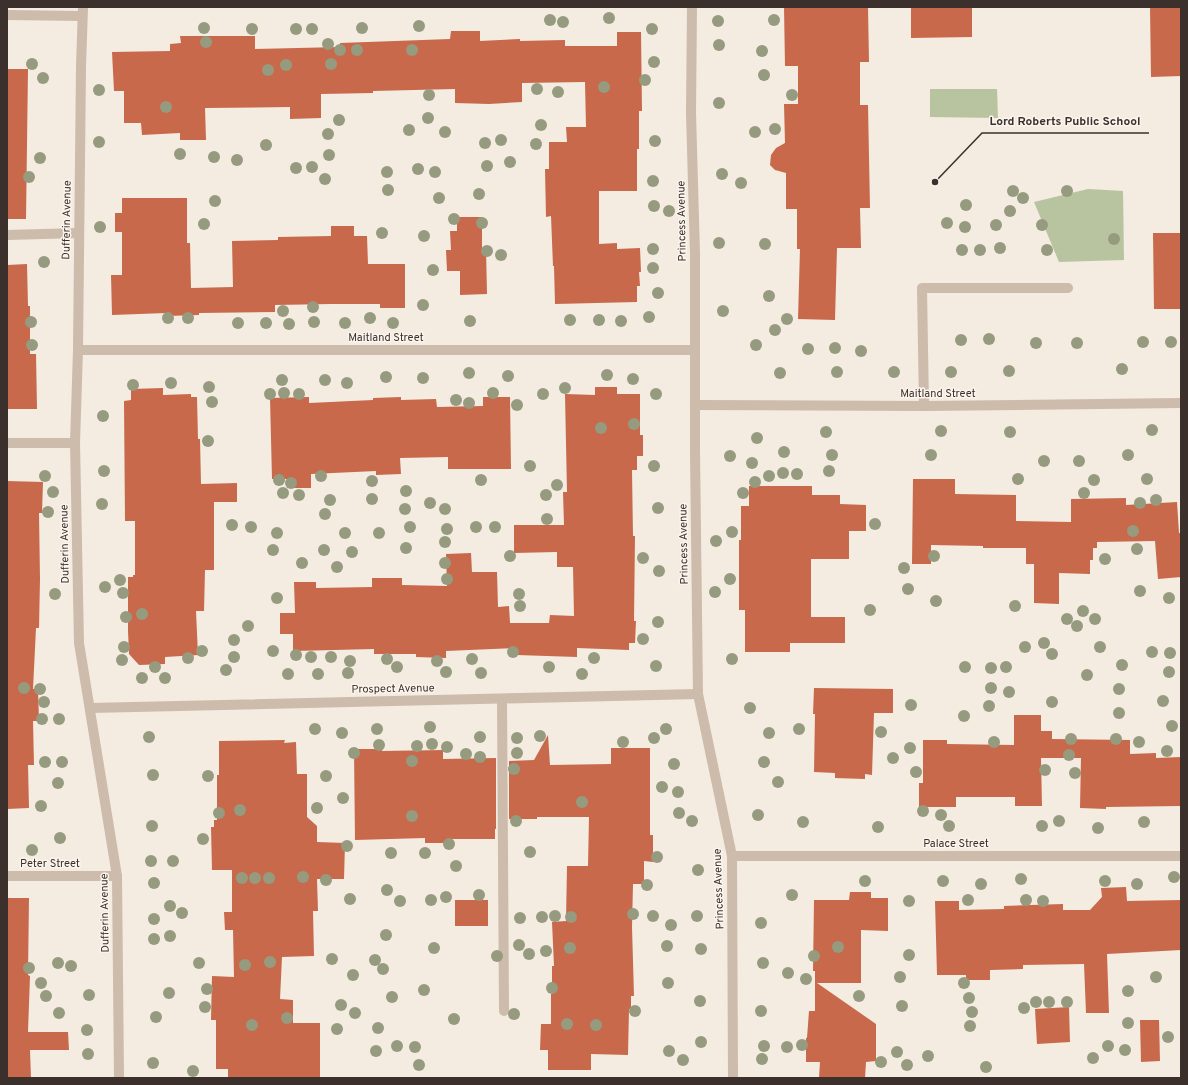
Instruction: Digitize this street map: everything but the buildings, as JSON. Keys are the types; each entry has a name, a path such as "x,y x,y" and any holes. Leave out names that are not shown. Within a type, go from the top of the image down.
{"street":[{"name":"Princess Avenue","path":"692,7 691,113 695,254 694,350 698,694 732,856 733,1078"},
{"path":"7,15 82,12"},
{"name":"Dufferin Avenue","path":"82,12 78,350 75,443 79,643 117,876 119,1078"},
{"path":"7,235 79,233"},
{"path":"924,406 922,288 1068,288"},
{"name":"Maitland Street","path":"78,350 694,350"},
{"name":"Maitland Street","path":"695,405 924,406 1181,404"},
{"path":"7,443 75,443"},
{"name":"Prospect Avenue","path":"90,708 698,694"},
{"path":"502,699 504,1011"},
{"name":"Palace Street","path":"732,856 1181,856"},
{"name":"Peter Street","path":"7,876 117,876"}],"green space":[{"path":"930,89 997,89 998,118 930,117"},
{"path":"1088,189 1123,191 1124,260 1059,262 1034,202"}],"place":[{"name":"Lord Roberts Public School","path":"935,182"}]}
